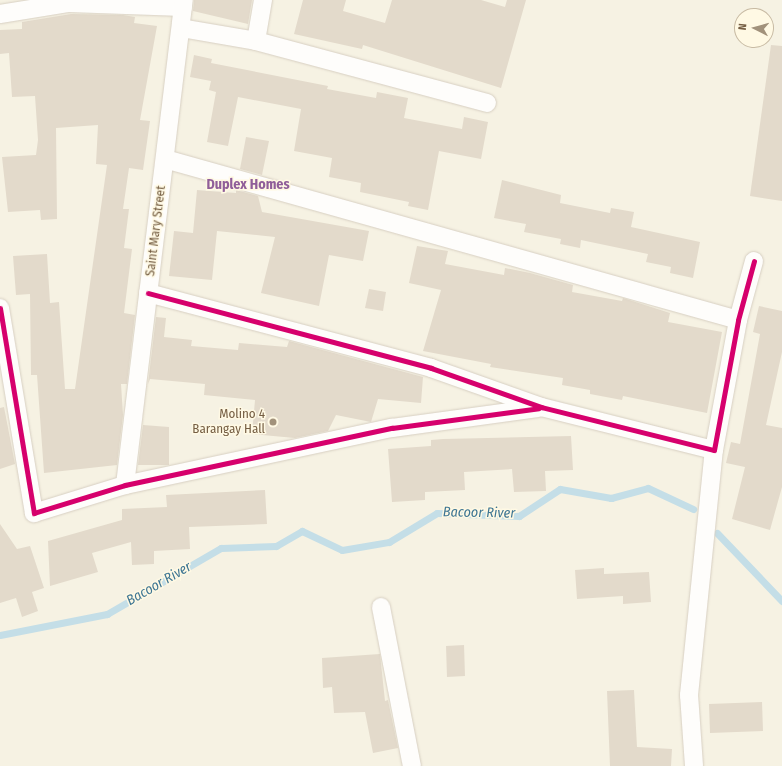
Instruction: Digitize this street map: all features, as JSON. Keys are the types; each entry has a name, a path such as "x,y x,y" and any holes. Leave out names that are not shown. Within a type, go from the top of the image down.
{"street":[{"path":"256,41 263,0"},
{"path":"0,14 69,3 183,4"},
{"name":"Saint Mary Street","path":"125,485 183,4"},
{"path":"181,28 256,41 487,103"},
{"path":"165,159 738,320"},
{"path":"694,766 690,695 714,450 738,320 754,261"},
{"path":"148,293 431,368 541,407 714,450"},
{"path":"0,308 34,513 125,485 392,428 541,407"},
{"path":"381,608 412,766"}],"building":[{"path":"194,0 252,0 248,24 193,11"},
{"path":"303,0 346,0 343,11 385,23 392,0 481,0 505,7 507,0 526,0 501,88 363,45 362,49 294,34"},
{"path":"71,14 123,15 135,17 134,23 157,26 140,120 150,121 143,170 129,168 123,209 129,209 124,248 132,249 124,313 135,315 127,384 121,384 123,415 117,465 44,473 37,375 31,375 30,294 16,295 13,256 47,254 50,303 59,302 65,389 75,389 107,165 96,164 98,125 56,128 57,219 41,220 40,210 8,212 2,157 36,155 38,140 35,96 12,97 9,53 0,54 0,30 22,29 22,22"},
{"path":"774,45 782,46 782,201 750,196 771,48 774,48"},
{"path":"194,55 212,59 211,63 328,86 327,89 376,98 377,92 408,98 404,118 462,129 464,117 488,122 481,159 439,151 428,210 408,206 409,202 360,192 361,183 329,177 332,158 294,151 301,109 238,97 228,146 207,142 216,92 209,90 211,81 190,77"},
{"path":"246,137 269,141 262,175 240,169"},
{"path":"502,180 561,195 560,203 610,213 611,208 634,212 631,227 700,242 693,278 670,273 671,267 646,262 648,254 581,240 580,248 560,244 561,239 524,232 526,224 494,218"},
{"path":"197,190 236,193 236,190 258,196 262,212 369,231 363,261 329,255 319,306 261,293 275,237 217,231 212,280 169,276 174,231 193,233"},
{"path":"417,246 448,251 445,264 504,275 505,268 530,273 573,285 572,292 622,301 623,298 670,313 668,322 722,332 707,413 623,396 622,400 590,394 590,390 562,385 563,378 490,367 491,364 423,351 441,290 409,283"},
{"path":"369,289 386,292 383,311 365,308"},
{"path":"759,306 782,311 782,352 766,425 782,428 782,487 770,530 732,519 745,467 726,463 731,442 740,444 760,334 753,332"},
{"path":"156,317 166,318 164,337 192,340 191,346 238,350 239,343 287,347 289,341 423,377 421,403 378,399 371,422 336,415 328,431 295,438 252,434 255,400 204,395 205,384 150,379 148,384"},
{"path":"4,407 15,464 0,469 0,408"},
{"path":"143,425 169,427 169,465 138,465"},
{"path":"571,436 573,470 545,471 546,491 514,492 512,469 464,472 465,490 425,492 425,500 392,502 388,449 431,446 431,440 443,439"},
{"path":"265,490 267,524 189,527 190,549 154,551 154,564 132,565 131,542 92,553 98,572 50,586 48,541 122,520 122,509 167,507 166,495"},
{"path":"0,524 17,549 30,546 44,588 32,592 38,611 22,617 16,598 0,603"},
{"path":"604,568 604,574 649,572 651,602 623,604 623,596 577,599 575,570"},
{"path":"464,645 465,676 447,677 446,646"},
{"path":"380,654 385,701 388,700 398,748 373,753 365,712 334,713 332,687 323,688 322,658"},
{"path":"634,690 637,747 672,749 671,766 610,766 607,691"},
{"path":"762,702 763,731 710,733 709,704"}],"waterway":[{"name":"Bacoor River","path":"0,635 107,614 221,548 276,546 302,531 342,550 389,542 437,513 519,516 560,489 611,498 648,488 693,509"},
{"name":"Bacoor River","path":"717,533 782,601"}],"cycle path":[{"path":"148,293 431,368 541,407 714,450 738,320 754,261"},
{"path":"0,308 34,513 125,485 392,428 539,408"}],"place":[{"name":"Molino 4 Barangay Hall","path":"273,422"}],"district":[{"name":"Duplex Homes","path":"248,185"}]}
